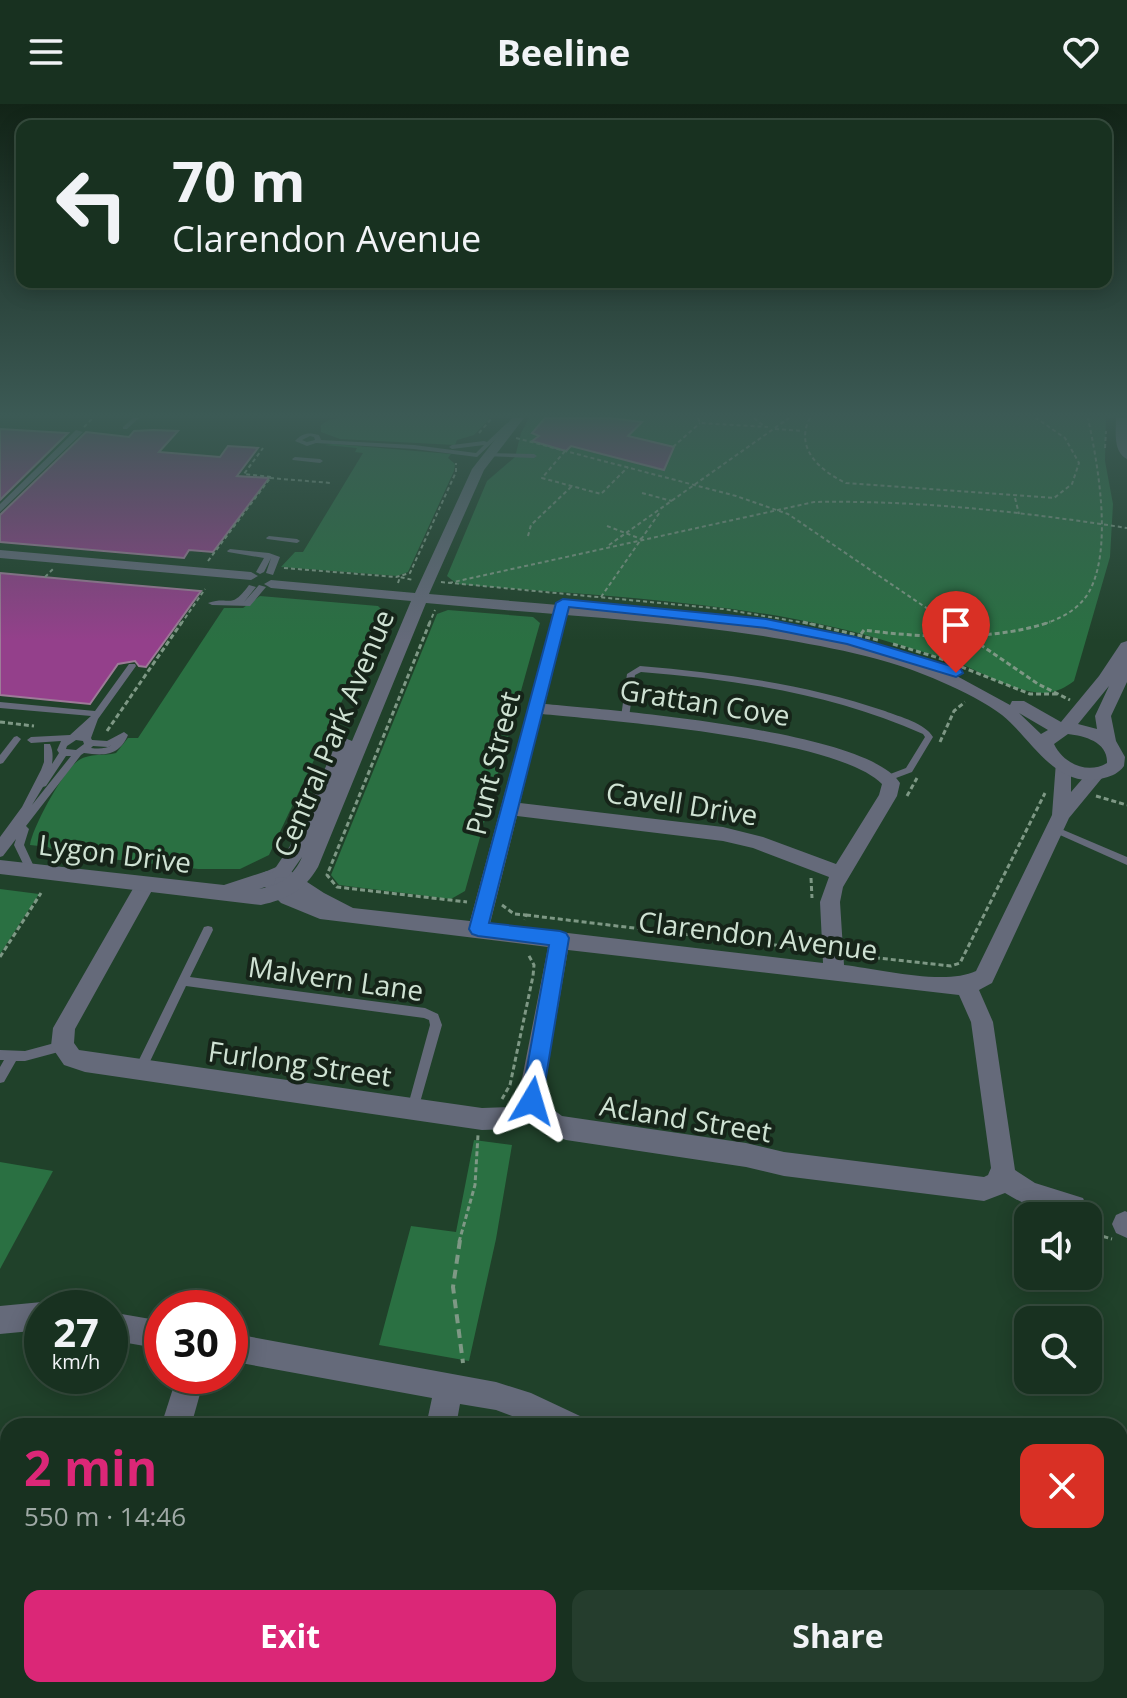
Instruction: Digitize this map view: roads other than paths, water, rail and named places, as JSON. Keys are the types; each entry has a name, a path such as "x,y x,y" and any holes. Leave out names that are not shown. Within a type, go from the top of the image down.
{"street":[{"path":"0,509 17,492"},
{"name":"Central Park Avenue","path":"224,893 281,882 308,867 418,594 466,492"},
{"path":"0,557 418,594 445,590 733,626 796,637 878,656 939,676 985,696 1029,727 1062,766 1127,783"},
{"path":"562,607 741,620 836,637 956,673 1063,729 1088,731 1116,751"},
{"name":"Punt Street","path":"478,929 562,607"},
{"path":"1048,752 1047,738 1063,729 1081,709 1127,646"},
{"path":"1057,1202 1029,1194 1001,1176 1002,1156 982,1022 966,986 984,977 1058,822 1098,774 1115,766 1116,751 1103,716 1127,664"},
{"path":"1005,696 1055,713 1081,709"},
{"name":"Grattan Cove","path":"535,708 706,725 772,737 851,760 888,778"},
{"path":"1058,822 1062,766"},
{"path":"834,973 830,902 833,886 888,796 891,789 888,778"},
{"name":"Cavell Drive","path":"510,808 723,834 756,842 840,873"},
{"name":"Lygon Drive","path":"0,867 224,893"},
{"name":"Clarendon Avenue","path":"281,882 315,910 966,986"},
{"path":"62,1046 68,1020 145,885"},
{"path":"535,1108 532,1085 560,938"},
{"name":"Furlong Street","path":"62,1046 77,1060 482,1119 510,1118 535,1108"},
{"name":"Acland Street","path":"535,1108 549,1123 566,1129 746,1155 784,1164 975,1190 992,1187 1001,1176"},
{"path":"0,1320 24,1318"},
{"path":"248,1349 456,1374 554,1418"},
{"path":"443,1418 456,1374"},
{"path":"178,1418 186,1394"}],"lane":[{"path":"269,538 297,541"},
{"path":"212,603 247,604 276,557 230,551"},
{"path":"263,578 269,555"},
{"path":"0,853 27,813 62,752 63,744 96,716 132,666"},
{"path":"625,717 631,674 640,669 730,678 803,692 877,713 926,732 929,737 909,770 888,778"},
{"path":"0,705 96,716"},
{"path":"0,844 84,746 96,716"},
{"path":"72,737 84,746 62,752 31,740 72,737"},
{"path":"0,761 17,739"},
{"path":"31,871 19,845 27,813 47,767 47,746"},
{"path":"1058,822 1127,861"},
{"path":"140,1070 208,930"},
{"name":"Malvern Lane","path":"183,981 430,1014 436,1020 435,1031 413,1109"},
{"path":"0,1078 6,1056 62,1046"}]}
